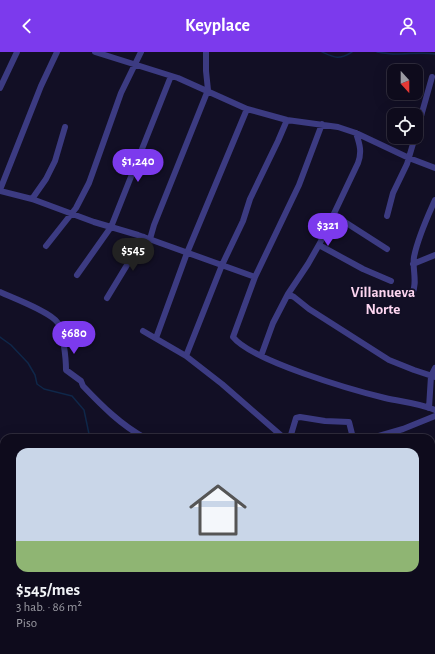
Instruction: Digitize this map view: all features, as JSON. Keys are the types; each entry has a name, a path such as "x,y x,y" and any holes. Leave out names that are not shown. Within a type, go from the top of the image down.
{"street":[{"path":"0,88 17,52"},
{"path":"57,52 41,86 0,190 32,199 110,227 147,238 255,277"},
{"path":"97,52 171,76 208,90 247,109 287,120 338,127 356,133 409,158 435,168"},
{"path":"46,246 72,213 89,183 121,93 140,52"},
{"path":"107,298 154,225 208,90 206,52"},
{"path":"77,275 110,227 171,76"},
{"path":"423,109 432,77"},
{"path":"156,338 187,253 247,109"},
{"path":"186,356 222,265 243,221 250,199 287,120"},
{"path":"322,124 299,185 255,277 233,337 239,344 261,356 315,377 352,389 386,398 418,404 432,409 433,376 435,368"},
{"path":"32,199 46,179 55,161 65,127"},
{"path":"261,356 274,323 288,294 319,245 334,216 361,155 361,148 356,133"},
{"path":"387,216 393,193 409,158 413,144"},
{"path":"412,294 415,283 413,264 417,246 435,200"},
{"path":"334,216 387,249"},
{"path":"319,245 363,269 391,281"},
{"path":"413,264 435,255"},
{"path":"0,292 48,315 57,323 62,337 66,370 81,381 83,386 108,411 139,434"},
{"path":"288,294 389,360 433,376"},
{"path":"143,331 186,356 222,384 279,434"},
{"path":"386,434 403,429 435,416"},
{"path":"291,434 296,418 298,417 325,421 349,422 352,434"}],"waterway":[{"path":"322,52 330,56 337,57 344,56 352,52"},
{"path":"377,52 394,54 435,54"},
{"path":"0,337 11,345 28,363 35,375 37,384 44,389 72,396 84,410 89,434"}],"district":[{"name":"Villanueva Norte","path":"383,300"}]}
